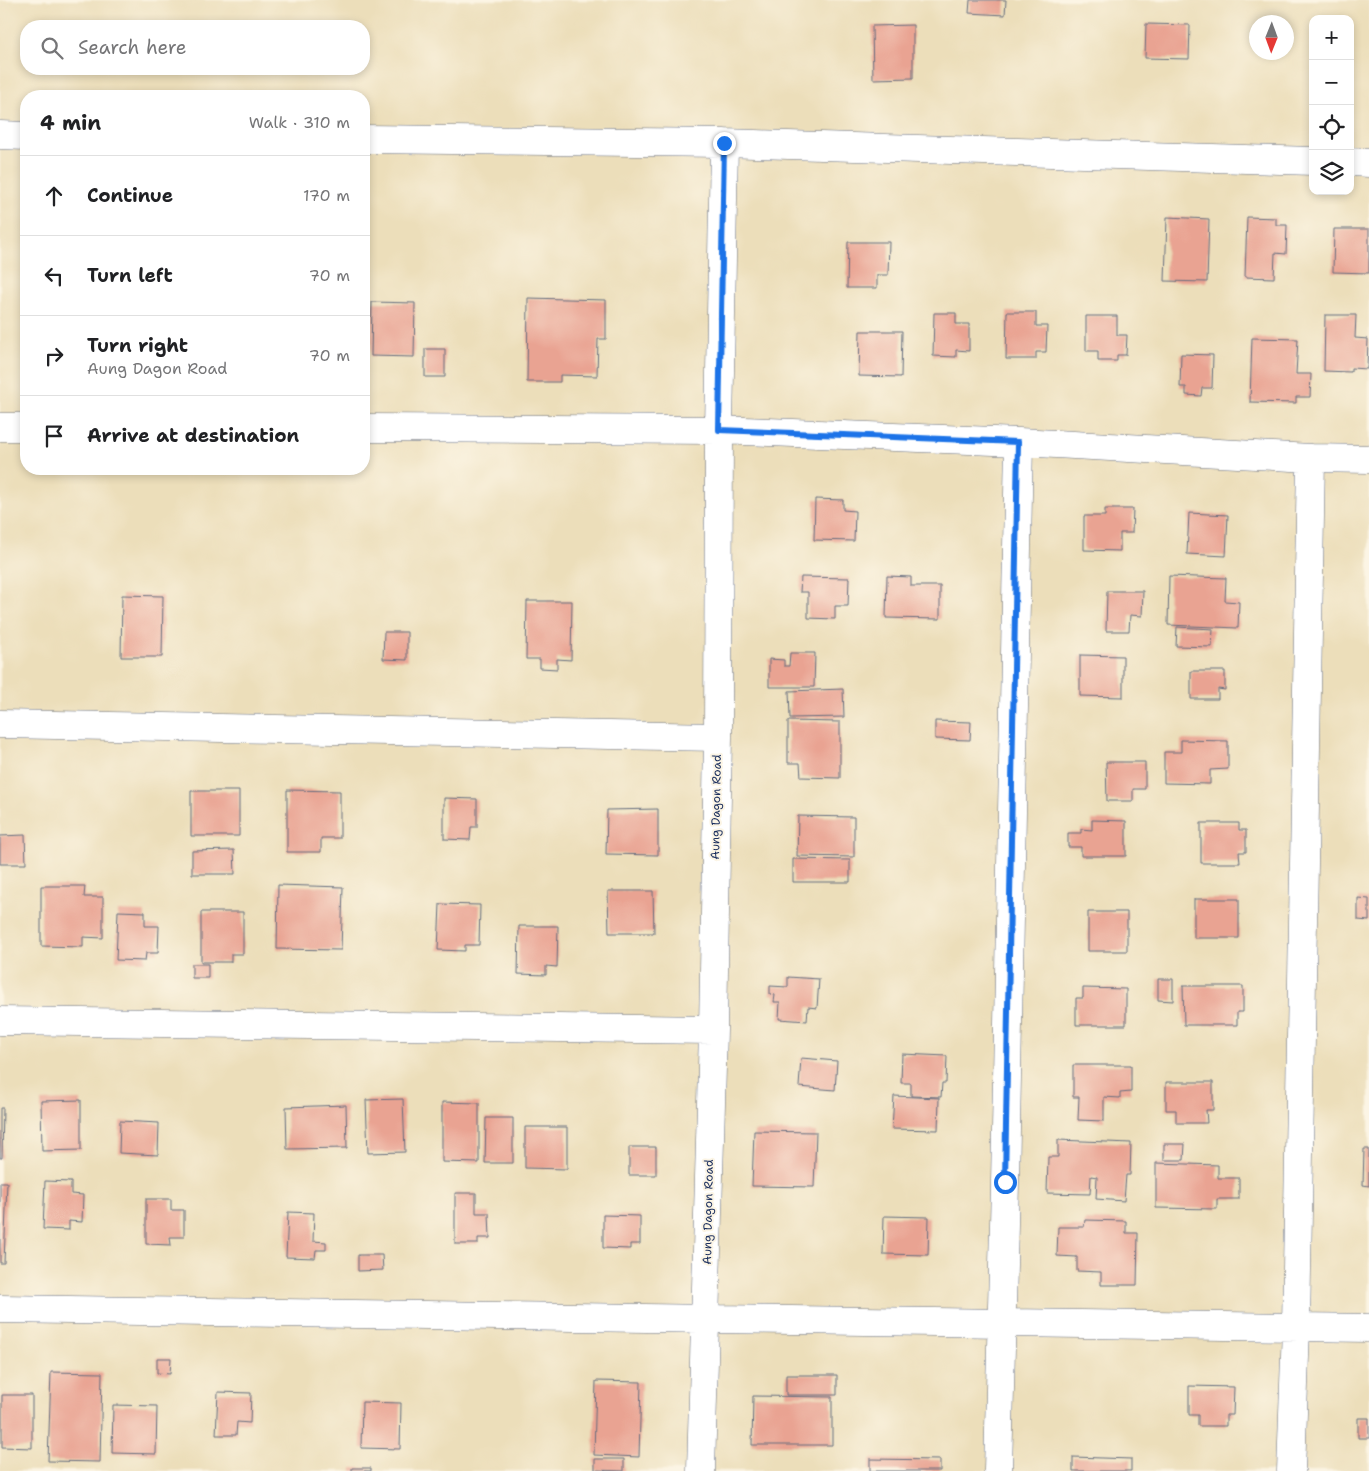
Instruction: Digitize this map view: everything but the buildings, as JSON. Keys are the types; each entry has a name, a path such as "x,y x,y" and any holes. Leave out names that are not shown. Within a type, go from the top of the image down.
{"street":[{"path":"0,135 20,136"},
{"path":"370,139 724,143 1309,161"},
{"name":"Aung Dagon Road","path":"701,1471 713,1030 724,143"},
{"path":"1354,162 1369,163"},
{"path":"0,427 20,427"},
{"path":"370,428 719,430 1018,442 1311,458 1369,459"},
{"path":"998,1471 1018,442"},
{"path":"1291,1471 1296,1327 1311,458"},
{"path":"0,724 718,737"},
{"path":"0,1021 713,1030"},
{"path":"0,1309 1369,1328"}],"route":[{"path":"724,143 719,430 1018,442 1005,1182"}]}
